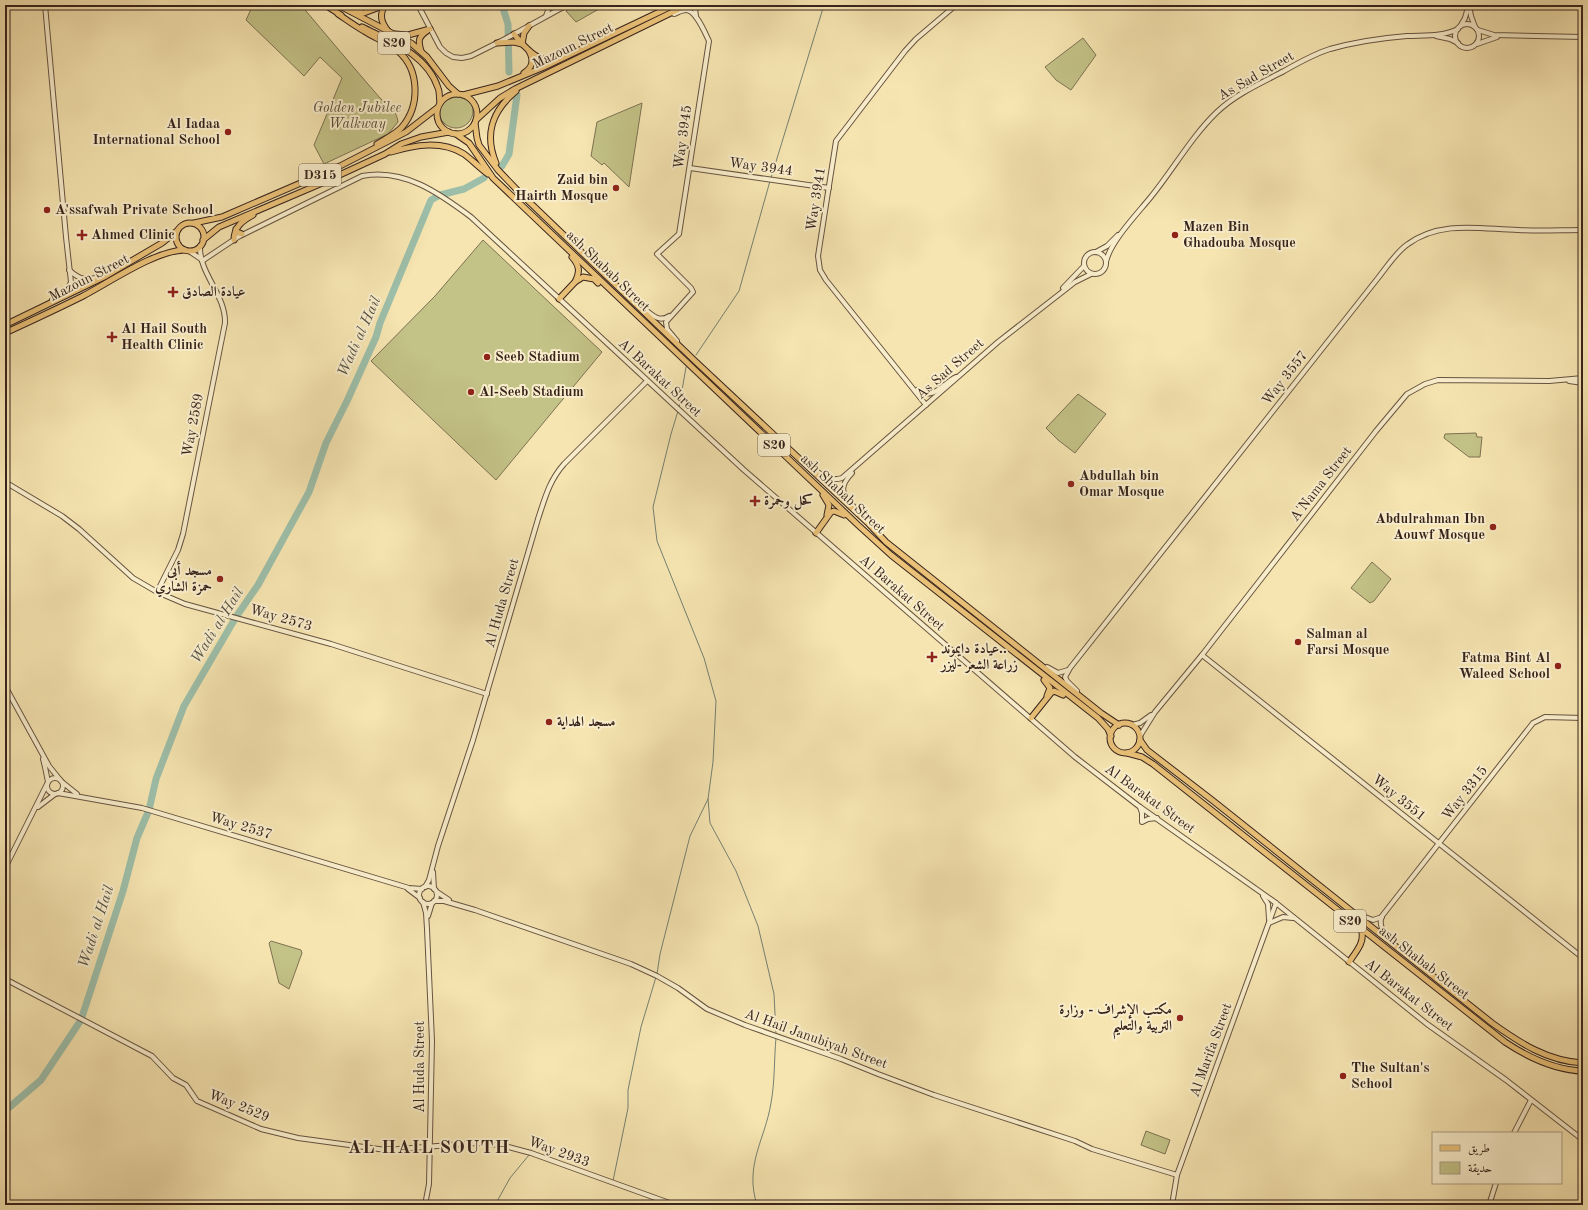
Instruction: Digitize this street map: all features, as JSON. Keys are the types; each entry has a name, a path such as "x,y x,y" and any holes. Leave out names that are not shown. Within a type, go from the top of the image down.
{"main road":[{"name":"S20","path":"325,5 338,14 406,49 422,62 433,75 438,88 438,121 441,126 449,132 456,134"},
{"name":"S20","path":"338,5 411,43 422,53 441,78 460,94 473,102 477,114 475,121"},
{"path":"344,9 364,13 385,5"},
{"path":"385,5 381,15 382,21 390,33 408,35 430,29"},
{"name":"Mazoun Street","path":"460,94 498,86 575,52 674,5"},
{"name":"Mazoun Street","path":"475,121 500,98 534,78 687,5"},
{"path":"338,14 363,31 400,52 411,69 415,82 414,101 404,124 397,131 364,154"},
{"path":"522,44 524,33 529,26"},
{"path":"422,53 418,40 430,29"},
{"path":"514,34 529,50 544,59 548,60 575,52"},
{"path":"497,43 514,42 522,44"},
{"path":"498,86 519,77 528,70 533,59 529,50"},
{"path":"498,170 491,152 490,141 491,126 494,117 506,100 534,78"},
{"path":"438,106 448,96 460,94"},
{"name":"D315","path":"177,231 186,223 194,224 222,217 292,188 364,154 406,132 438,106"},
{"path":"456,134 465,132 475,121"},
{"name":"ash Shabab Street","path":"475,121 477,138 480,145 498,170 520,193 695,361 869,524 886,542 1093,707 1119,725"},
{"name":"D315","path":"200,246 203,240 219,227 385,154 412,139 449,132"},
{"name":"ash Shabab Street","path":"456,134 469,143 493,178 858,525 891,555 1024,662 1102,722 1108,729 1111,736"},
{"path":"385,154 410,146 422,145 447,148 464,155 493,178"},
{"path":"234,240 236,229 248,218 273,204"},
{"path":"527,210 576,261 579,267 576,282"},
{"path":"194,224 201,228 204,236 203,240"},
{"path":"236,229 237,232 242,234"},
{"path":"177,231 176,240 178,244 187,250 193,250 200,246"},
{"name":"Mazoun Street","path":"5,325 104,277 162,243 177,231"},
{"name":"Mazoun Street","path":"5,333 82,296 156,257 177,250 187,250"},
{"path":"559,299 576,282 584,277 594,279 662,339"},
{"path":"815,485 829,505 826,519"},
{"path":"816,533 831,512 834,511 839,512 858,525"},
{"path":"1024,662 1049,686 1049,692 1045,700"},
{"path":"1031,718 1054,691 1086,710"},
{"path":"1111,736 1112,731 1119,725 1126,723 1132,725"},
{"name":"S20","path":"1132,725 1137,729 1140,738"},
{"name":"S20","path":"1111,736 1111,742 1114,747 1121,752 1126,753"},
{"path":"1126,753 1137,747 1140,738"},
{"name":"ash Shabab Street","path":"1140,738 1147,750 1492,1023 1525,1046 1556,1059 1583,1063"},
{"name":"ash Shabab Street","path":"1126,753 1142,757 1152,764 1520,1052 1558,1068 1582,1071"},
{"path":"1349,962 1361,944 1363,938 1361,929"},
{"path":"1361,944 1366,940 1374,939"}],"street":[{"path":"34,312 68,289 71,282 45,5"},
{"path":"418,5 440,47 453,57 471,56 529,26 564,5"},
{"path":"545,17 550,5"},
{"path":"696,5 696,17"},
{"name":"Way 3941","path":"926,405 820,270 818,256 836,142 905,51 916,39 956,5"},
{"path":"1468,5 1465,18 1455,36 1458,43 1464,48 1472,47 1491,38 1506,36"},
{"path":"1468,5 1479,38 1475,45"},
{"path":"657,19 686,10 691,11 696,17"},
{"name":"Way 3945","path":"674,312 693,292 691,288 657,254 679,234 690,168 709,41 696,17"},
{"path":"1459,27 1468,24 1494,35 1506,36 1583,37"},
{"name":"As Sad Street","path":"1430,36 1449,33 1459,27"},
{"name":"As Sad Street","path":"1106,262 1107,256 1124,230 1186,148 1221,108 1245,91 1329,49 1363,42 1408,36 1446,38 1458,43"},
{"name":"Way 3944","path":"690,168 829,188"},
{"name":"Al Barakat Street","path":"202,261 242,234 362,176 383,174 397,176 440,195 471,217 744,470 1081,762 1140,807 1276,903 1427,1024 1506,1080 1583,1140"},
{"name":"Way 3557","path":"1070,668 1378,278 1407,244 1424,234 1447,228 1463,227 1518,230 1583,230"},
{"name":"As Sad Street","path":"1096,252 1107,246 1124,230"},
{"name":"Way 2589","path":"156,592 178,550 183,534 225,323 222,304 202,261 200,246"},
{"name":"Way 2589","path":"187,250 202,261"},
{"path":"1096,252 1101,254 1106,262 1102,272 1096,274 1091,274 1084,266 1087,256 1096,252"},
{"name":"As Sad Street","path":"1048,302 1084,266"},
{"path":"69,270 80,278 86,280 104,277"},
{"name":"As Sad Street","path":"860,463 960,375 1048,302 1075,282 1091,274"},
{"path":"624,293 658,320 666,318 674,312"},
{"path":"674,312 666,322 668,329 695,361"},
{"path":"913,387 921,392 930,394 960,375"},
{"name":"A'Nama Street","path":"1140,738 1155,712 1202,655 1376,431 1404,398 1414,389 1438,380 1562,380 1583,378"},
{"name":"A'Nama Street","path":"1562,380 1583,384"},
{"name":"Al Huda Street","path":"424,888 429,880 438,846 487,694 549,484 564,464 647,381"},
{"path":"790,450 817,472 826,478 834,480 842,478 860,463"},
{"path":"860,463 843,484 843,490 844,495 869,524"},
{"name":"Way 2573","path":"5,482 62,516 79,529 133,578 156,592 185,604 323,641 487,694"},
{"path":"1022,650 1058,673 1065,672 1070,668"},
{"name":"Way 3551","path":"1202,655 1583,958"},
{"path":"1070,668 1066,674 1067,681 1093,707"},
{"path":"5,686 49,766 61,781 81,796"},
{"name":"A'Nama Street","path":"1132,725 1144,721 1155,712"},
{"name":"Way 3315","path":"1382,916 1440,844 1533,723 1545,717 1583,718"},
{"path":"39,749 46,767 48,790 57,793"},
{"path":"5,868 32,813 47,783 50,779 55,778 61,781 63,788 42,803 32,813"},
{"name":"Way 2537","path":"57,793 81,796 142,808 414,889 424,888"},
{"path":"1140,807 1142,812 1142,822 1151,818 1157,818"},
{"name":"Al Huda Street","path":"434,863 433,879 435,890"},
{"name":"Way 2537","path":"393,883 412,892 421,900"},
{"path":"430,887 435,890 437,897 433,902 428,904 421,900 420,893 424,888 430,887"},
{"name":"Al Hail Janubiyah Street","path":"435,890 442,897 457,904 631,964 678,988 707,1009 745,1025 841,1059 934,1095 1075,1141 1092,1149 1177,1175"},
{"path":"1259,891 1268,904 1269,923 1283,917 1295,918"},
{"name":"Al Huda Street","path":"421,900 426,913 432,1041 429,1184 425,1205"},
{"name":"Al Hail Janubiyah Street","path":"433,902 444,901 457,904"},
{"name":"Al Huda Street","path":"427,929 428,913 433,902"},
{"name":"Al Marifa Street","path":"1172,1205 1177,1175 1276,903"},
{"path":"1354,913 1373,920 1382,916"},
{"path":"1382,916 1380,922 1381,927 1392,943"},
{"name":"Way 2529","path":"5,979 67,1013 152,1056 173,1078 186,1085 197,1101 261,1129 298,1138 386,1150 430,1147"},
{"path":"1515,1132 1531,1100"},
{"name":"Way 2933","path":"430,1147 476,1143 516,1148 675,1205"},
{"path":"1489,1205 1496,1184"}],"green space":[{"name":"Golden Jubilee Walkway","path":"253,5 301,5 380,98 394,111 398,122 388,134 324,164 314,145 342,78 320,57 304,76 246,20"},
{"path":"576,5 606,5 576,22 566,11"},
{"path":"1083,38 1096,55 1071,90 1056,80 1045,67"},
{"path":"456,94 468,99 473,111 468,123 456,128 444,123 439,111 444,99"},
{"path":"642,103 629,187 604,163 602,165 591,156 597,122"},
{"name":"Seeb Stadium","path":"483,240 602,352 496,480 371,361 435,296"},
{"path":"1078,394 1106,414 1075,453 1058,440 1046,428"},
{"path":"1476,433 1477,437 1482,437 1480,457 1469,457 1444,438 1445,434"},
{"path":"1372,562 1391,579 1374,601 1370,603 1351,588"},
{"path":"271,941 301,950 302,953 289,989 279,983 269,943"},
{"path":"1146,1131 1170,1140 1165,1154 1141,1145"}],"waterway":[{"name":"Wadi al Hail","path":"502,5 508,24 509,72"},
{"path":"771,178 824,5"},
{"name":"Wadi al Hail","path":"502,166 509,154 517,95"},
{"name":"Wadi al Hail","path":"5,1111 41,1080 81,1020 123,891 137,838 149,810 156,779 184,706 236,617 258,585 309,492 326,443 376,337 380,323 431,200 440,195 464,189 484,178"},
{"path":"696,355 739,291 770,181"},
{"path":"679,408 686,367"},
{"path":"678,411 653,507 657,541 704,658 716,701 713,762 708,799 710,823 736,871 758,926 774,994 776,1034"},
{"path":"657,974 660,954 690,836 708,799"},
{"path":"613,1181 628,1108 628,1090 641,1027 656,977"},
{"path":"757,1205 754,1191 754,1165 771,1103 776,1038"},
{"path":"495,1205 510,1178 529,1155"}],"place":[{"name":"Al Iadaa International School","path":"228,132"},
{"name":"Zaid bin Hairth Mosque","path":"616,188"},
{"name":"A'ssafwah Private School","path":"47,210"},
{"name":"Ahmed Clinic","path":"82,235"},
{"name":"Mazen Bin Ghadouba Mosque","path":"1175,235"},
{"name":"عيادة الصادق","path":"173,292"},
{"name":"Al Hail South Health Clinic","path":"112,337"},
{"name":"Seeb Stadium","path":"487,357"},
{"name":"Al-Seeb Stadium","path":"471,392"},
{"name":"Abdullah bin Omar Mosque","path":"1071,484"},
{"name":"كحل وحمرة","path":"755,501"},
{"name":"Abdulrahman Ibn Aouwf Mosque","path":"1493,527"},
{"name":"مسجد أبي حمزة الشاري","path":"220,579"},
{"name":"Salman al Farsi Mosque","path":"1298,642"},
{"name":"عيادة دايموند.. زراعة الشعر -ليزر","path":"932,657"},
{"name":"Fatma Bint Al Waleed School","path":"1558,666"},
{"name":"مسجد الهداية","path":"549,722"},
{"name":"مكتب الإشراف - وزارة التربية والتعليم","path":"1180,1018"},
{"name":"The Sultan's School","path":"1343,1076"}],"district":[{"name":"AL HAIL SOUTH","path":"429,1148"}]}
